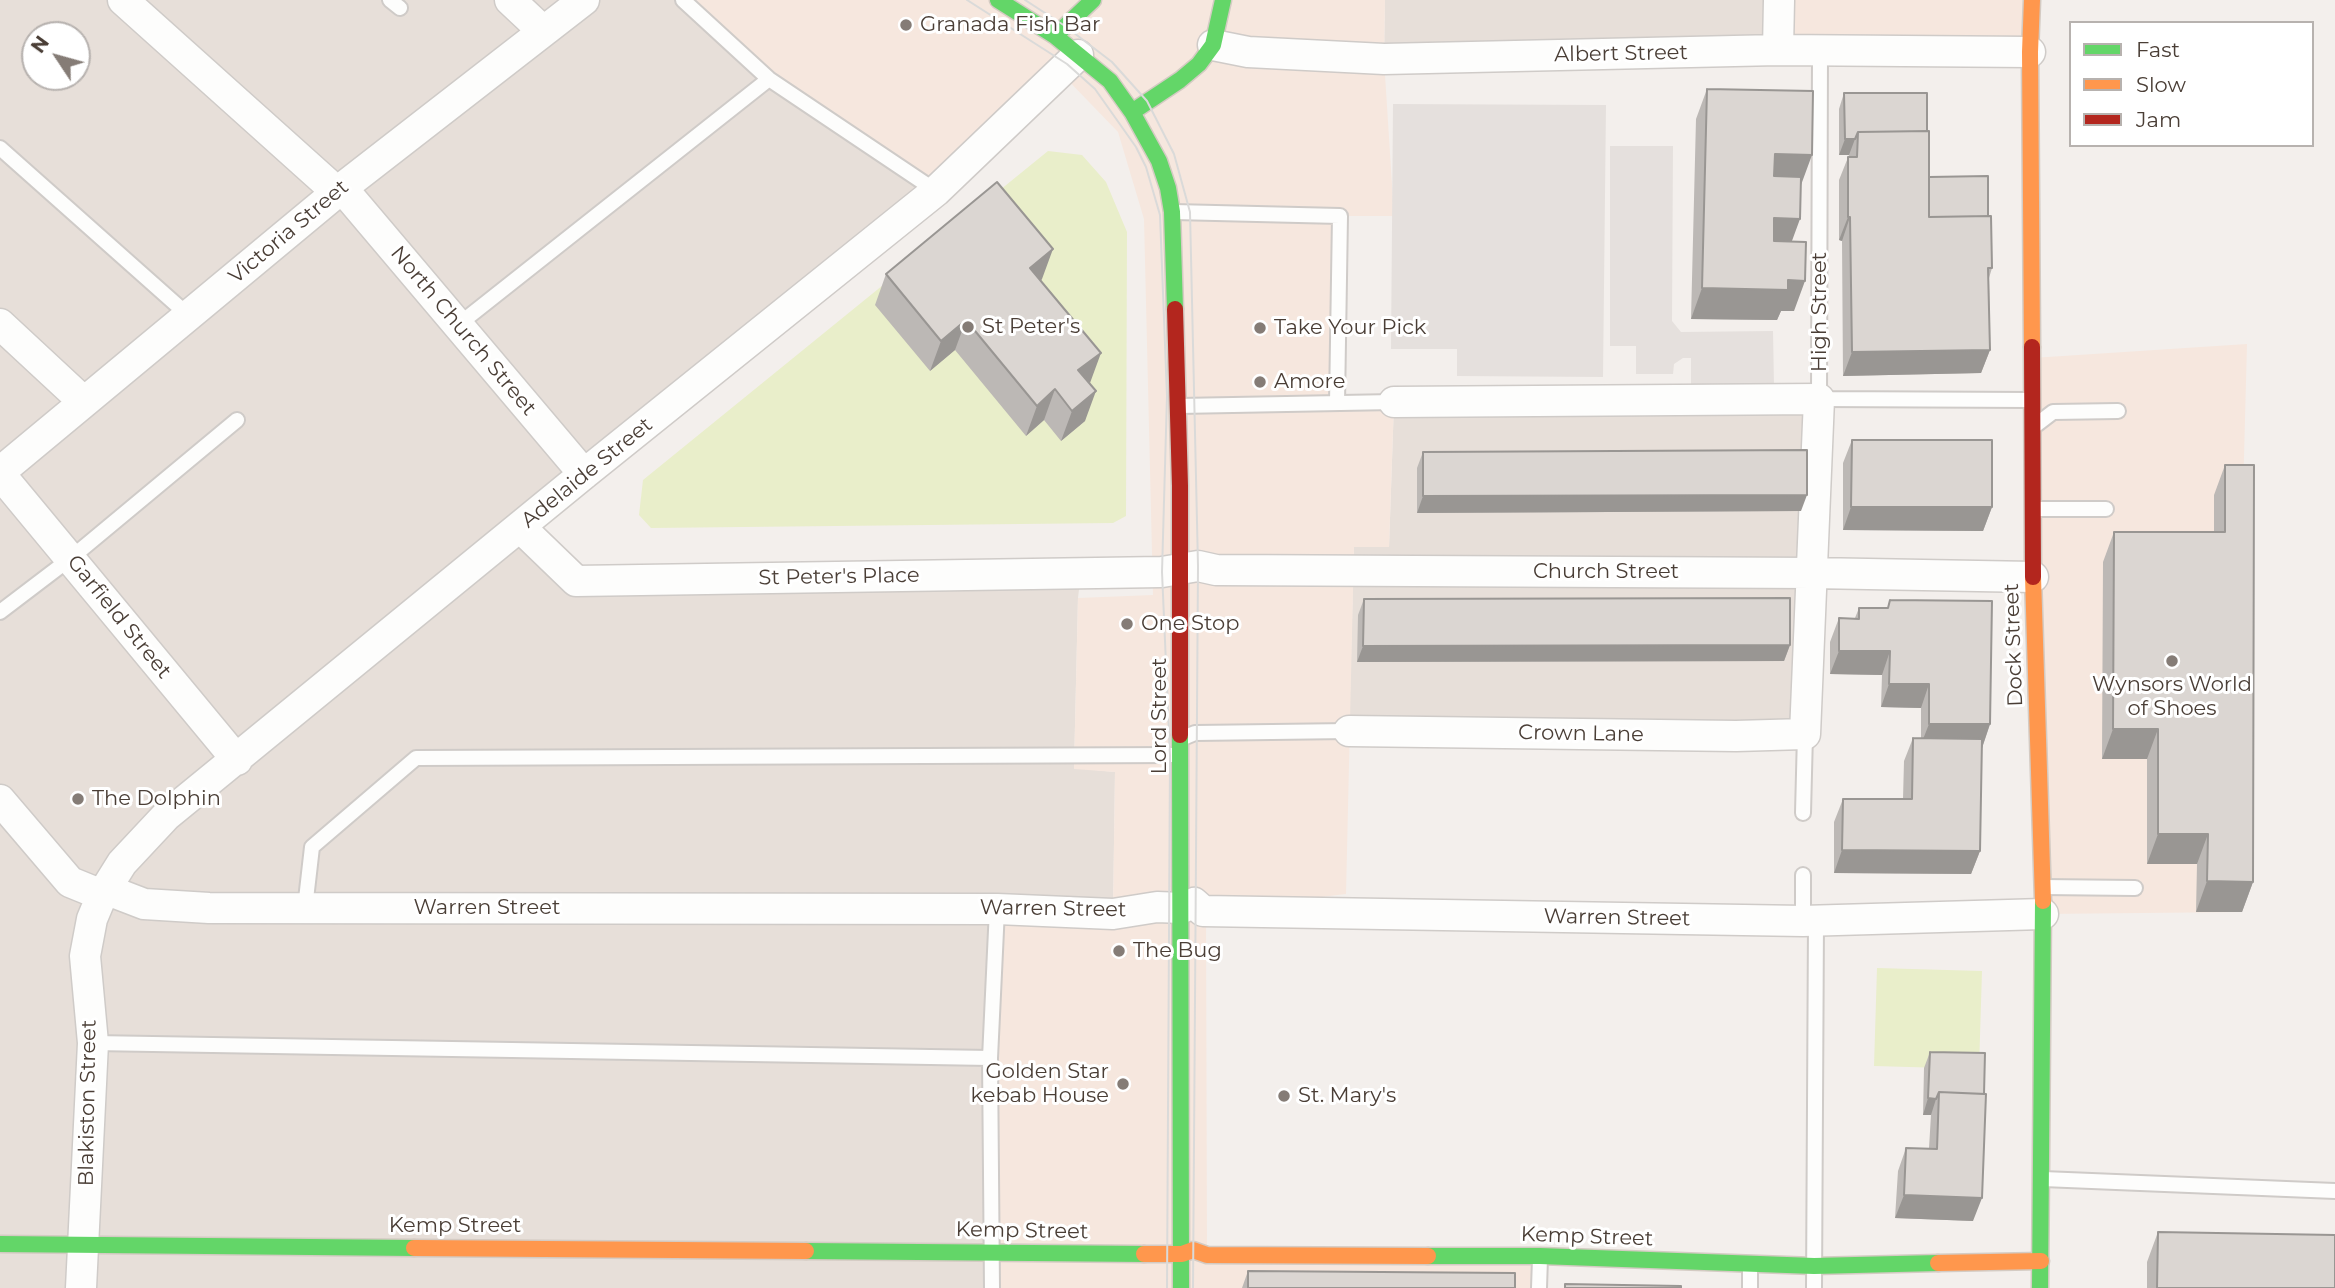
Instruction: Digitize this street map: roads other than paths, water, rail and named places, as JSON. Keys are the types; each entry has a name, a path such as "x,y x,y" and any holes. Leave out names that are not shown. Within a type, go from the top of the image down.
{"main road":[{"name":"Lord Street","path":"998,0 1055,36 1110,81 1132,112 1159,161 1172,212 1186,742 1182,908 1181,1288"},
{"path":"1055,36 1093,0"},
{"path":"1132,112 1199,64 1213,45 1223,0"},
{"name":"Dock Street","path":"2032,0 2032,428 2042,901 2040,1288"},
{"path":"1203,9 1213,45"},
{"name":"Kemp Street","path":"0,1244 1182,1254 1193,1250 1207,1255 1540,1256 1814,1266 2041,1261"}],"street":[{"name":"North Church Street","path":"123,0 340,190 584,474"},
{"path":"510,0 543,31"},
{"name":"Victoria Street","path":"0,473 340,190 584,0"},
{"path":"1778,50 1779,0"},
{"name":"Albert Street","path":"1213,45 1248,52 1384,59 1778,50 2030,52"},
{"name":"Adelaide Street","path":"104,892 122,863 166,817 584,474 936,191 1078,55"},
{"path":"0,324 84,402"},
{"path":"1394,402 1819,398"},
{"name":"High Street","path":"1813,573 1819,398"},
{"name":"Garfield Street","path":"0,473 237,760"},
{"name":"St Peter's Place","path":"520,527 576,581 1180,570"},
{"name":"Church Street","path":"1180,570 1198,566 1230,570 2034,577"},
{"path":"1805,734 1813,573"},
{"name":"Crown Lane","path":"1349,731 1736,736 1805,734"},
{"path":"0,800 70,882 104,892"},
{"name":"Warren Street","path":"104,892 144,904 209,908 998,909 1114,914 1157,908 1182,908 1194,904 1203,911 1809,921 2042,901"},
{"name":"Blakiston Street","path":"81,1288 93,1043 85,956 92,919 104,892"}],"lane":[{"path":"683,0 769,79 936,191"},
{"name":"High Street","path":"1819,398 1820,50"},
{"path":"458,325 769,79"},
{"path":"0,148 188,315"},
{"path":"1172,212 1340,216 1337,403"},
{"path":"1819,398 2032,400"},
{"path":"1177,406 1394,402"},
{"path":"2032,428 2053,412 2118,411"},
{"path":"0,612 71,558 237,420"},
{"path":"2033,509 2106,509"},
{"name":"Crown Lane","path":"305,908 313,847 416,758 1186,742 1349,731"},
{"path":"1803,813 1805,734"},
{"path":"1803,875 1809,921 1814,1288"},
{"path":"2042,901 2135,888"},
{"path":"992,1288 990,1058 998,909"},
{"path":"93,1043 990,1058"},
{"path":"2041,1179 2335,1191"},
{"path":"1539,1288 1540,1256"},
{"path":"1750,1264 1750,1288"}],"tram line":[{"path":"967,0 1067,64 1095,89 1136,147 1146,167 1160,215 1167,396 1162,572 1170,756 1167,1288"},
{"path":"1025,0 1112,62 1147,101 1174,154 1190,212 1198,566 1193,1288"}],"place":[{"name":"Granada Fish Bar","path":"906,25"},
{"name":"St Peter's","path":"968,327"},
{"name":"Take Your Pick","path":"1260,328"},
{"name":"Amore","path":"1260,382"},
{"name":"One Stop","path":"1127,624"},
{"name":"Wynsors World of Shoes","path":"2172,661"},
{"name":"The Dolphin","path":"78,799"},
{"name":"The Bug","path":"1119,951"},
{"name":"Golden Star kebab House","path":"1123,1084"},
{"name":"St. Mary's","path":"1284,1096"}]}
